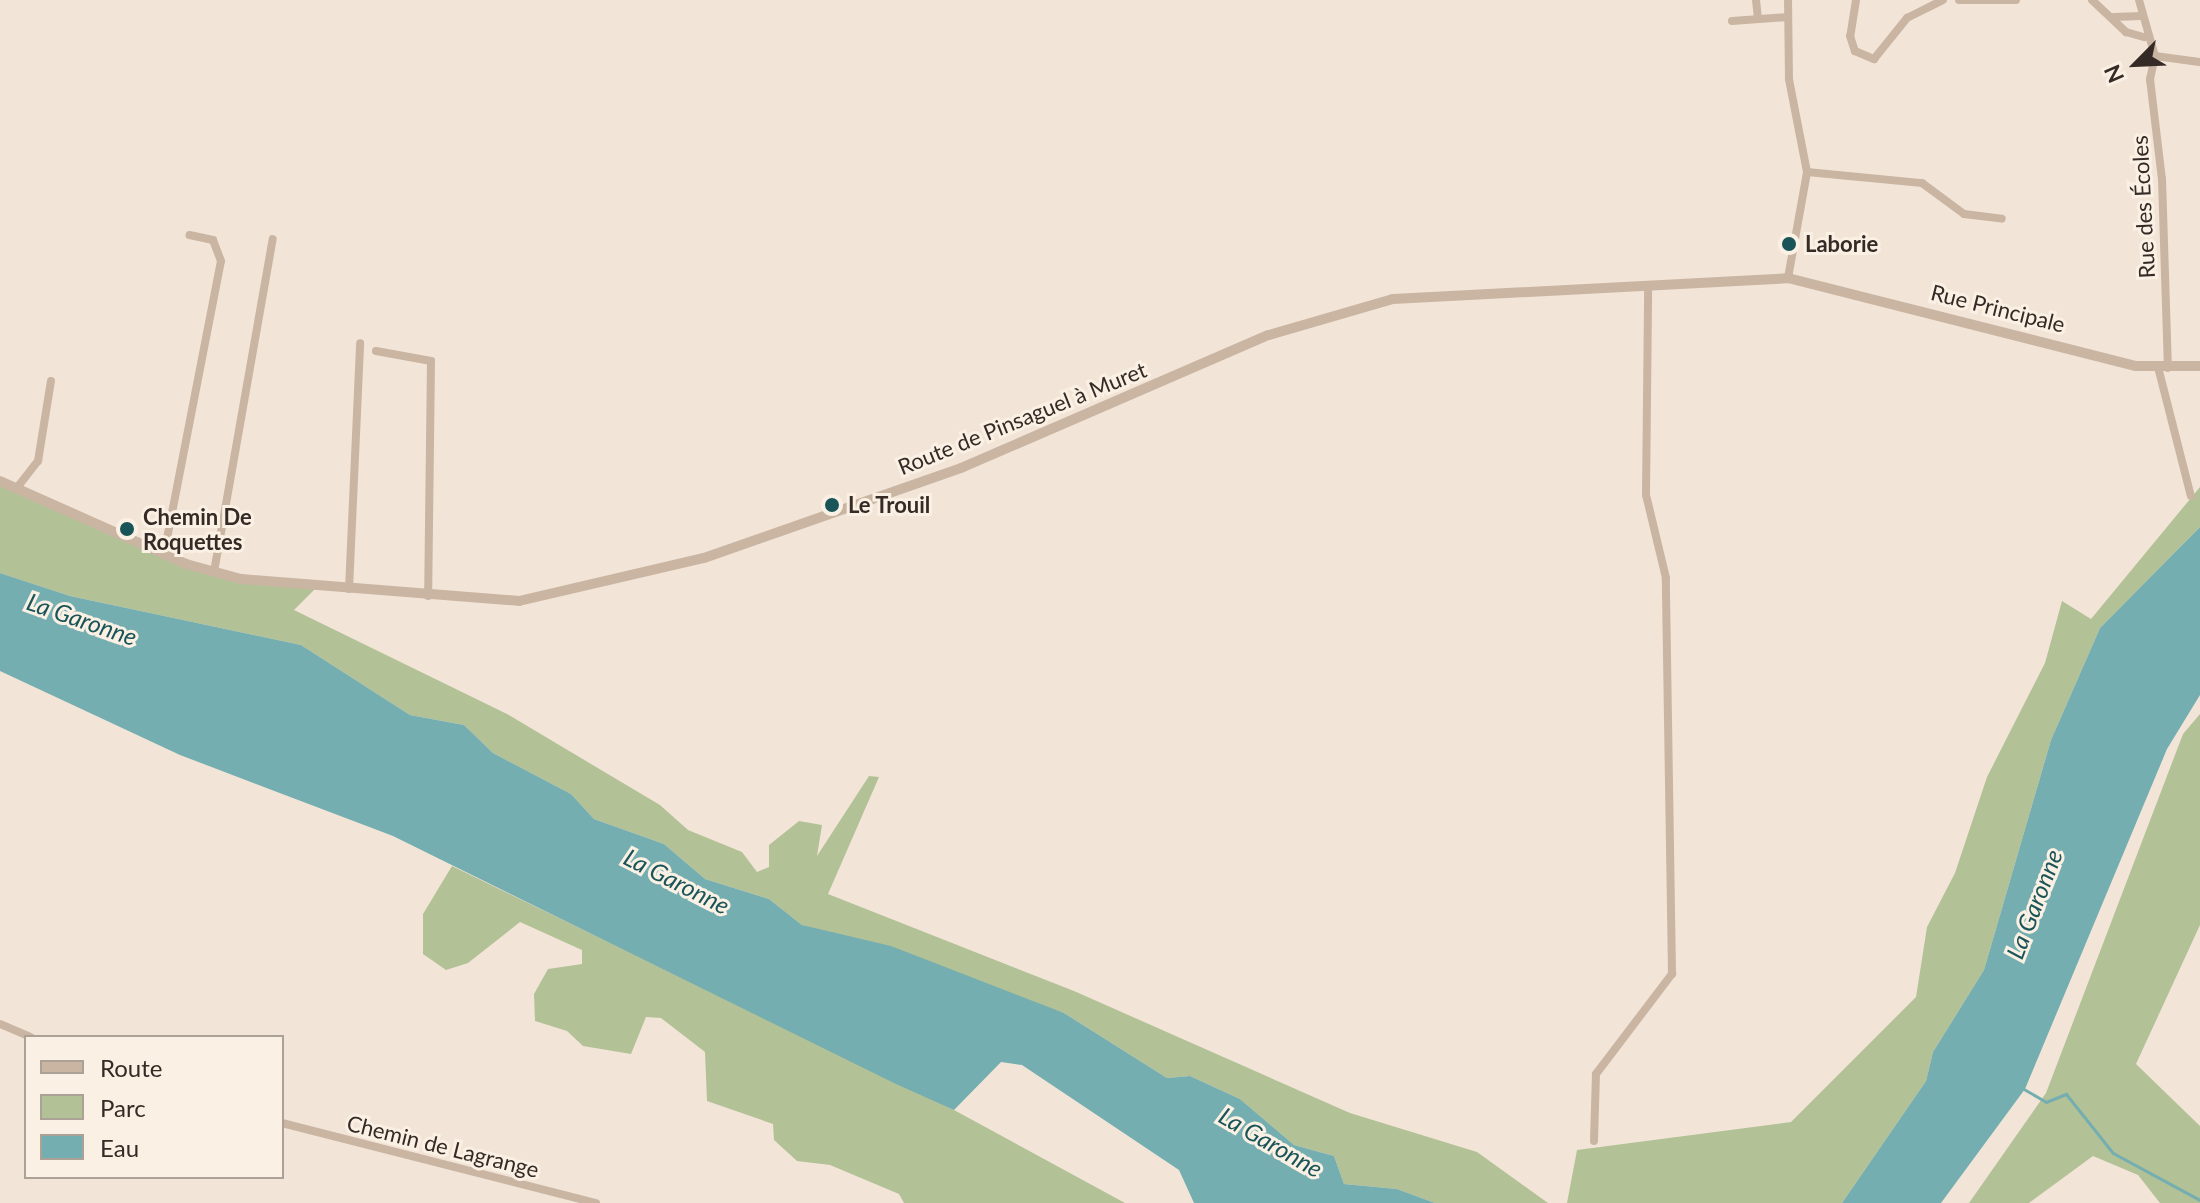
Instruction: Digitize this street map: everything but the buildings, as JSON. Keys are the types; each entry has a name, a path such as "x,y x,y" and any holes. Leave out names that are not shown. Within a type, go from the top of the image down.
{"street":[{"path":"1756,0 1758,18"},
{"path":"1594,1141 1596,1074 1672,974 1666,578 1646,495 1648,288 1788,278 1807,172 1789,79 1788,0"},
{"path":"1856,0 1850,36 1855,51 1874,59 1907,18 1943,0"},
{"path":"1959,0 2016,0"},
{"path":"2092,0 2144,37"},
{"path":"2139,0 2144,37 2155,56 2200,62"},
{"path":"2113,17 2141,16"},
{"path":"1732,21 1788,17"},
{"name":"Rue des Écoles","path":"2155,56 2150,79 2162,179 2163,368 2191,496"},
{"path":"1807,172 1922,183 1964,214 2002,219"},
{"path":"164,554 221,261 213,240 190,235"},
{"path":"214,572 273,239"},
{"name":"Rue Principale","path":"1788,278 2163,368 2200,366"},
{"name":"Route de Pinsaguel à Muret","path":"0,481 164,554 214,572 349,589 519,601 704,558 961,468 1348,307 1648,288"},
{"path":"349,589 360,343"},
{"path":"376,351 431,361 428,596"},
{"path":"16,489 38,461 51,381"},
{"path":"0,1024 25,1035"},
{"name":"Chemin de Lagrange","path":"284,1124 596,1203"}],"green space":[{"path":"0,481 186,564 316,588 294,610 507,714 660,805 688,830 742,852 757,872 769,867 769,845 799,821 822,825 817,856 869,776 879,777 828,894 1074,991 1350,1113 1477,1152 1548,1203 1435,1203 1397,1189 1344,1184 1334,1156 1294,1145 1240,1099 1190,1076 1167,1078 1064,1013 802,925 769,899 705,879 664,844 594,819 571,794 493,753 464,725 410,715 301,645 70,596 0,573"},
{"path":"2200,487 2200,527 2100,628 2051,740 1984,970 1933,1052 1926,1081 1842,1203 1567,1203 1577,1150 1791,1122 1916,997 1927,927 1955,873 1987,777 2045,663 2062,601 2091,619"},
{"path":"2200,714 2200,925 2136,1064 2200,1126 2200,1203 2160,1203 2138,1175 2093,1156 2029,1203 1969,1203 2046,1093 2183,734"},
{"path":"452,866 954,1110 1125,1203 904,1203 899,1194 830,1165 797,1161 774,1140 773,1124 707,1101 705,1052 661,1018 646,1017 631,1054 583,1046 567,1031 535,1021 534,994 548,969 582,964 582,950 520,922 468,963 446,970 423,954 423,914"}],"water":[{"name":"La Garonne","path":"2200,527 2200,695 2167,749 2025,1089 1941,1203 1842,1203 1926,1081 1933,1052 1984,970 2051,740 2100,628"},
{"name":"La Garonne","path":"0,573 70,596 301,645 410,715 464,725 493,753 571,794 594,819 664,844 705,879 769,899 802,925 891,946 1064,1013 1167,1078 1190,1076 1240,1099 1294,1145 1334,1156 1344,1184 1397,1189 1435,1203 1194,1203 1179,1170 1022,1065 1001,1062 954,1110 393,836 180,755 0,671"}],"waterway":[{"path":"2022,1088 2046,1102 2066,1094 2113,1153 2200,1200"}],"place":[{"name":"Laborie","path":"1789,244"},
{"name":"Le Trouil","path":"832,505"},
{"name":"Chemin De Roquettes","path":"127,529"}]}
